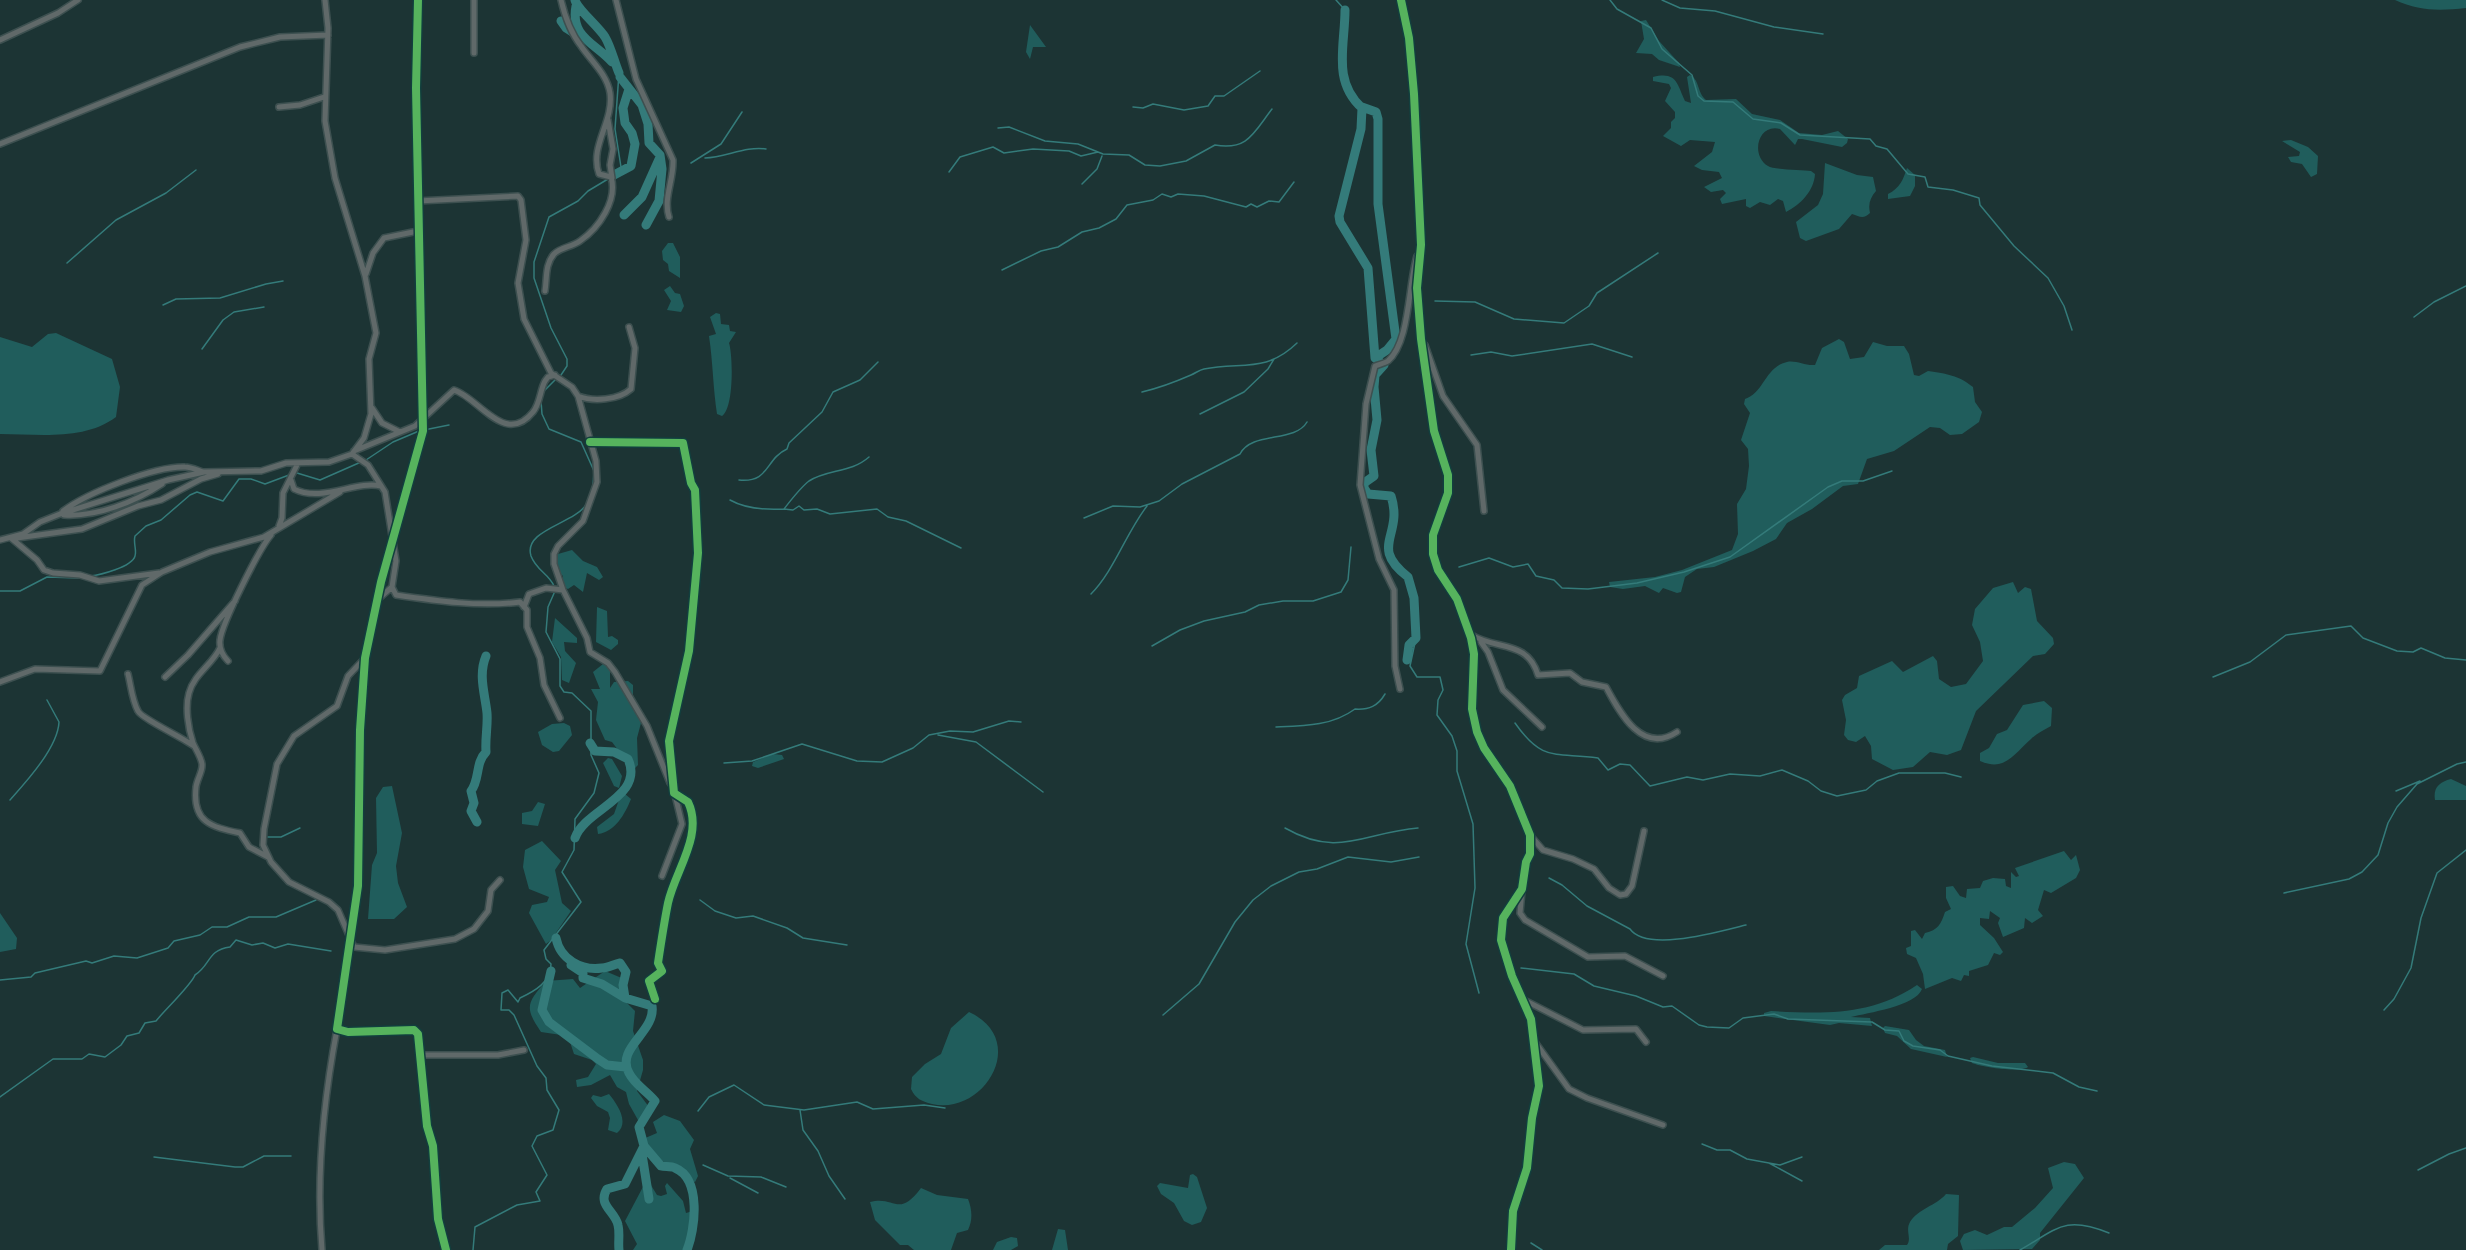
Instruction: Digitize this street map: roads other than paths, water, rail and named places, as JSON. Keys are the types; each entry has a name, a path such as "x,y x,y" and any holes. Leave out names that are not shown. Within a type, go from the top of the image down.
{"street":[{"path":"0,40 58,14 78,0"},
{"path":"325,0 328,35 324,97 325,121 335,178 365,276 376,333 369,359 371,414 364,438 353,453"},
{"path":"322,1250 324,1131 329,1069 352,943 358,886 360,730 365,658 377,600 423,431 417,201 418,0"},
{"path":"474,0 474,53"},
{"path":"546,291 547,267 555,253 579,242 611,204 610,165 613,150 608,119 610,97 607,83 574,36 561,0"},
{"path":"616,0 636,79 673,160 674,174 667,202 669,216"},
{"path":"1401,0 1411,57 1420,246 1417,288 1421,335 1434,431 1448,475 1448,493 1433,535 1433,554 1438,570 1457,599 1470,634 1474,654 1472,710 1477,732 1484,748 1510,786 1530,835 1543,850 1573,859 1594,869 1609,888 1620,895 1626,894 1632,886 1644,831"},
{"path":"0,144 240,47 280,37 328,35"},
{"path":"279,107 300,105 324,97"},
{"path":"608,119 603,127 595,161 599,174 612,178"},
{"path":"417,201 518,196 521,200 526,240 518,283 524,319 546,365 555,375 572,387 578,396 598,470 595,492 583,521 558,546 554,554 554,564 563,590 587,638 590,652 608,663 647,726 674,793 682,824 662,876"},
{"path":"365,276 373,253 384,238 418,231"},
{"path":"1400,689 1395,666 1394,590 1379,559 1360,485 1366,404 1373,373 1375,366 1388,361 1403,336 1410,277 1420,246"},
{"path":"578,396 590,400 600,399 632,389 635,348 629,327"},
{"path":"1421,335 1439,388 1477,445 1485,512"},
{"path":"11,538 60,514 168,480 204,472 261,471 286,463 329,462 415,426 423,416 454,390 470,398 497,422 516,423 533,412 545,381 548,377 555,375"},
{"path":"370,404 382,423 400,432"},
{"path":"590,442 677,441 683,443 686,448 691,483 695,490 698,553 687,670 669,741 674,793"},
{"path":"353,453 368,465 381,486 389,513 396,561 392,587 396,595 467,604 499,605 520,602 527,610 527,627 540,658 544,685 560,718"},
{"path":"268,857 249,847 240,833 211,827 197,809 196,787 203,765 195,747 186,704 189,690 201,672 215,660 220,648 220,638 262,546 278,528 282,518 283,493 298,463"},
{"path":"60,514 85,496 142,476 186,466 204,472"},
{"path":"0,540 82,529 138,506 161,500 201,479 222,472"},
{"path":"291,478 294,489 304,493 340,492 371,485 381,486"},
{"path":"60,514 78,516 137,500 168,480"},
{"path":"0,682 35,669 100,671 142,585 162,572 210,552 264,537 340,492"},
{"path":"11,538 37,560 44,570 53,573 80,575 99,581 162,572"},
{"path":"377,600 392,587"},
{"path":"524,607 529,594 546,588 563,590"},
{"path":"165,677 188,655 238,597"},
{"path":"1470,634 1480,641 1488,652 1503,690 1542,727"},
{"path":"1480,641 1516,647 1535,665 1538,675 1570,673 1582,682 1606,687 1625,719 1644,736 1660,740 1677,732"},
{"path":"220,648 228,661"},
{"path":"365,658 348,676 337,706 294,736 277,764 264,829 263,845 268,857 290,882 328,902 338,910 354,947 366,950 385,950 455,939 474,928 488,911 491,890 500,880"},
{"path":"128,674 138,712 143,718 181,736 195,747"},
{"path":"655,999 649,981 662,971 658,963 668,902 681,870 694,822 688,802 674,793"},
{"path":"1530,835 1530,854 1526,862 1520,913 1525,920 1588,957 1625,956 1663,976"},
{"path":"1511,1250 1513,1211 1527,1168 1532,1118 1539,1086 1531,1019 1512,976 1501,940 1503,918 1522,888"},
{"path":"1524,1000 1583,1030 1636,1029 1646,1042"},
{"path":"337,1029 348,1032 414,1030 418,1034 422,1055 426,1126 433,1146 438,1219 446,1250"},
{"path":"1534,1041 1569,1089 1587,1098 1663,1125"},
{"path":"422,1055 498,1055 524,1050"}],"waterway":[{"path":"575,0 605,37 619,73"},
{"path":"1336,0 1345,10"},
{"path":"1610,0 1617,9 1651,28 1662,49 1692,75 1698,96 1704,101 1733,102 1753,119 1781,123 1800,135 1870,139 1876,146 1887,149 1908,174 1925,177 1928,187 1953,190 1979,198 1980,205 2014,246 2048,278 2064,306 2072,330"},
{"path":"1662,0 1680,8 1715,11 1774,27 1823,34"},
{"path":"576,6 575,17 580,32 612,62"},
{"path":"1345,10 1343,75 1353,98 1362,108 1361,129 1339,216 1340,222 1368,268 1375,358"},
{"path":"561,21 566,28 577,35"},
{"path":"1133,107 1143,108 1153,104 1184,110 1208,106 1215,96 1224,96 1260,71"},
{"path":"615,175 621,167 615,129 619,73"},
{"path":"620,77 642,105 648,124 649,143 660,155 662,169 659,201 646,225"},
{"path":"614,175 631,166 635,144 632,133 625,123 623,108 629,89"},
{"path":"1362,107 1376,112 1378,119 1378,204 1396,339 1387,350 1375,358 1384,365 1375,375 1377,420 1371,450 1374,476 1364,483 1364,488 1368,494 1391,496 1394,521 1388,548 1390,557 1408,577 1414,598 1416,638 1409,645 1407,660"},
{"path":"998,128 1009,127 1045,141 1078,144 1103,154 1129,155 1145,165 1160,166 1186,161 1215,145 1226,146 1243,142 1255,132 1272,109"},
{"path":"691,163 721,144 742,112"},
{"path":"949,172 960,157 993,147 1004,153 1033,149 1069,151 1081,156 1098,152"},
{"path":"705,158 751,149 766,149"},
{"path":"1082,184 1097,169 1102,156"},
{"path":"624,215 642,197 660,157"},
{"path":"67,263 116,220 166,193 196,170"},
{"path":"559,378 567,366 567,359 551,328 534,278 534,262 549,217 578,201 588,191 608,179"},
{"path":"1002,270 1041,251 1058,247 1082,232 1099,228 1116,219 1127,205 1153,200 1162,194 1171,197 1178,194 1204,196 1246,207 1251,204 1257,207 1269,201 1279,202 1294,182"},
{"path":"1435,301 1475,302 1514,319 1564,323 1589,306 1597,293 1658,253"},
{"path":"163,305 176,299 220,298 283,281"},
{"path":"2414,317 2434,302 2466,286"},
{"path":"202,349 223,320 234,312 264,307"},
{"path":"1142,392 1204,369 1263,363 1285,353 1297,343"},
{"path":"1471,355 1491,352 1512,356 1592,344 1632,357"},
{"path":"1200,414 1244,392 1268,369 1274,359"},
{"path":"739,480 749,480 762,474 775,458 787,449 789,443 822,412 833,392 860,380 878,362"},
{"path":"544,391 555,380"},
{"path":"541,401 542,414 549,429 581,442 594,471 593,486"},
{"path":"1084,518 1113,506 1140,507 1159,501 1182,484 1240,454 1254,442 1293,433 1307,422"},
{"path":"366,460 393,442 419,431 449,425"},
{"path":"730,500 756,508 784,509 809,481 824,474 855,466 869,457"},
{"path":"297,473 320,480 361,462"},
{"path":"1459,567 1489,558 1513,567 1528,564 1536,576 1554,580 1562,588 1588,589 1637,583 1684,572 1730,557 1828,487 1842,481 1863,481 1892,471"},
{"path":"90,576 115,570 133,560 135,536 146,526 161,520 190,495 197,492 223,501 239,479 251,479 265,484 289,475"},
{"path":"554,586 533,561 531,547 541,533 580,512 586,505"},
{"path":"784,509 793,510 799,506 804,510 817,509 830,514 877,509 888,517 906,521 961,548"},
{"path":"1091,594 1099,585 1147,506"},
{"path":"1152,646 1180,630 1204,621 1245,612 1259,605 1283,601 1313,601 1341,592 1348,580 1351,547"},
{"path":"0,591 20,591 47,577 79,578"},
{"path":"473,1250 475,1227 517,1205 540,1201 536,1192 547,1175 532,1146 537,1136 553,1130 559,1110 547,1090 546,1078 537,1066 514,1015 509,1010 501,1010 502,993 508,990 518,1002 520,998 545,981 551,964 546,959 544,950 581,902 562,872 574,850 575,819 594,793 599,773 591,755 591,711 572,693 564,692 560,686 560,659 546,632 548,607 555,591"},
{"path":"2213,677 2250,662 2286,635 2351,626 2363,638 2397,651 2413,652 2421,648 2445,658 2466,660"},
{"path":"1416,638 1410,666 1417,677 1440,677 1443,690 1438,700 1437,715 1452,736 1457,751 1457,771 1473,824 1475,888 1466,944 1479,993"},
{"path":"477,822 471,811 474,803 471,791 476,782 480,761 486,752 487,713 482,677 486,656"},
{"path":"1276,727 1307,725 1337,719 1355,709 1373,706 1385,694"},
{"path":"10,800 48,753 57,732 59,722 47,700"},
{"path":"724,763 752,761 802,744 857,761 882,762 913,748 929,735 950,731 973,732 1009,721 1021,722"},
{"path":"1515,723 1525,736 1542,750 1560,755 1598,758 1608,770 1620,764 1630,765 1650,786 1687,777 1703,780 1730,774 1760,776 1782,770 1808,781 1821,791 1837,796 1866,790 1877,781 1899,773 1945,773 1961,777"},
{"path":"938,735 976,742 1043,792"},
{"path":"575,838 590,819 621,793 628,783 631,772 628,759 614,752 595,751 590,743"},
{"path":"2284,893 2349,879 2362,872 2378,855 2388,823 2397,807 2417,784 2457,764 2466,762"},
{"path":"2396,791 2420,781"},
{"path":"268,837 281,837 300,828"},
{"path":"1285,828 1321,842 1337,843 1418,828"},
{"path":"2384,1010 2394,999 2411,968 2421,918 2437,873 2466,850"},
{"path":"1163,1015 1199,984 1235,922 1253,900 1271,886 1299,872 1317,869 1348,857 1391,862 1419,857"},
{"path":"1549,878 1562,885 1587,906 1639,936 1668,940 1746,925"},
{"path":"0,980 31,977 35,973 86,961 92,963 114,956 137,958 168,948 174,941 200,935 212,927 227,927 249,917 276,917 316,900"},
{"path":"700,900 715,911 736,918 753,916 787,928 803,938 847,945"},
{"path":"556,938 567,958 579,965 587,968 602,968 620,963 626,972 623,985 625,998 652,1006 652,1015 648,1024 631,1048 626,1064 634,1081 655,1101 639,1127 644,1146 661,1166 675,1168 684,1174 693,1194 694,1218 687,1250"},
{"path":"0,1097 53,1059 82,1059 89,1054 105,1057 121,1045 127,1036 139,1033 145,1023 156,1021 213,955 217,951 230,947 236,940 252,945 263,943 275,948 288,944 331,951"},
{"path":"571,965 583,973 583,978 602,984 625,998"},
{"path":"1521,968 1574,974 1594,986 1636,996 1663,1007 1672,1006 1699,1025 1707,1027 1729,1028 1743,1018 1774,1014 1788,1019 1872,1022 1885,1030 1899,1031 1904,1041 1913,1046 1940,1050 1948,1056 1992,1066 2053,1073 2079,1087 2097,1091"},
{"path":"551,971 542,1010 549,1022 607,1065 626,1067"},
{"path":"698,1111 709,1097 734,1085 764,1105 804,1110 857,1102 873,1109 924,1105 945,1108"},
{"path":"800,1110 803,1130 818,1151 829,1176 845,1199"},
{"path":"1702,1144 1717,1150 1730,1150 1747,1159 1780,1165 1802,1157"},
{"path":"619,1250 618,1225 605,1204 604,1195 607,1189 625,1184 644,1146"},
{"path":"2418,1170 2466,1148"},
{"path":"642,1154 649,1199"},
{"path":"154,1157 243,1167 264,1156 291,1156"},
{"path":"1769,1163 1802,1181"},
{"path":"703,1165 728,1176 761,1177 786,1187"},
{"path":"730,1178 758,1193"},
{"path":"2020,1250 2053,1231 2071,1225 2081,1225 2109,1233"},
{"path":"1531,1243 1542,1250"}]}
